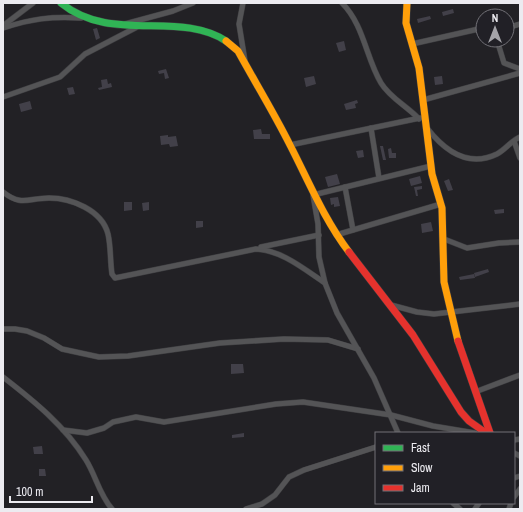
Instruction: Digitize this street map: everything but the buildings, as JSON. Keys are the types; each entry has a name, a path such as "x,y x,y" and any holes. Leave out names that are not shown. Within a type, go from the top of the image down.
{"street":[{"path":"3,27 32,3"},
{"path":"61,3 66,9 82,18"},
{"path":"124,24 173,11 193,3"},
{"path":"243,3 239,24 246,64"},
{"path":"342,3 356,24 381,83 389,94 422,118 427,128 446,149 457,155 467,157 491,156 501,152 520,137"},
{"path":"406,3 406,23 419,68 423,100 422,118"},
{"path":"3,27 42,18 82,18 94,21 212,34 231,44 238,51 246,64 290,145 313,195 336,235 413,335 461,412 469,421 485,432"},
{"path":"3,98 60,76 85,54 140,26"},
{"path":"412,44 475,30"},
{"path":"499,48 504,63 520,69"},
{"path":"423,100 520,73"},
{"path":"290,145 422,118"},
{"path":"371,128 379,178"},
{"path":"427,128 434,183 441,204 444,239 444,282 450,313 475,392 490,432"},
{"path":"514,141 520,158"},
{"path":"313,195 431,166"},
{"path":"345,187 353,230"},
{"path":"3,192 16,201 23,202 49,198 72,201 94,213 108,233 112,274 115,278 319,235"},
{"path":"313,195 319,235 319,258 325,283 337,313 374,378 398,432"},
{"path":"336,235 441,204"},
{"path":"444,239 467,248 499,243 520,242"},
{"path":"256,249 273,251 325,283"},
{"path":"391,305 422,313 450,313 520,304"},
{"path":"3,329 15,329 26,332 44,338 62,349 99,357 128,356 220,343 291,338 328,340 358,349"},
{"path":"475,392 520,375"},
{"path":"3,377 48,413 63,430 86,460 102,495 112,509"},
{"path":"63,430 87,432 104,428 113,422 136,417 164,422 276,404 303,402 391,414 433,426 469,432"},
{"path":"246,509 262,504 275,495 290,477 304,470 375,447"}],"traffic: fast":[{"path":"61,3 81,15 101,22 123,25 187,28 207,32 226,41"}],"traffic: slow":[{"path":"407,3 406,23 419,68 432,174 442,208 444,282 458,341"},
{"path":"226,41 238,51 284,133 324,213 349,252"}],"traffic: jam":[{"path":"349,252 413,335 461,412 469,421 485,432"},
{"path":"458,341 490,432"}]}
